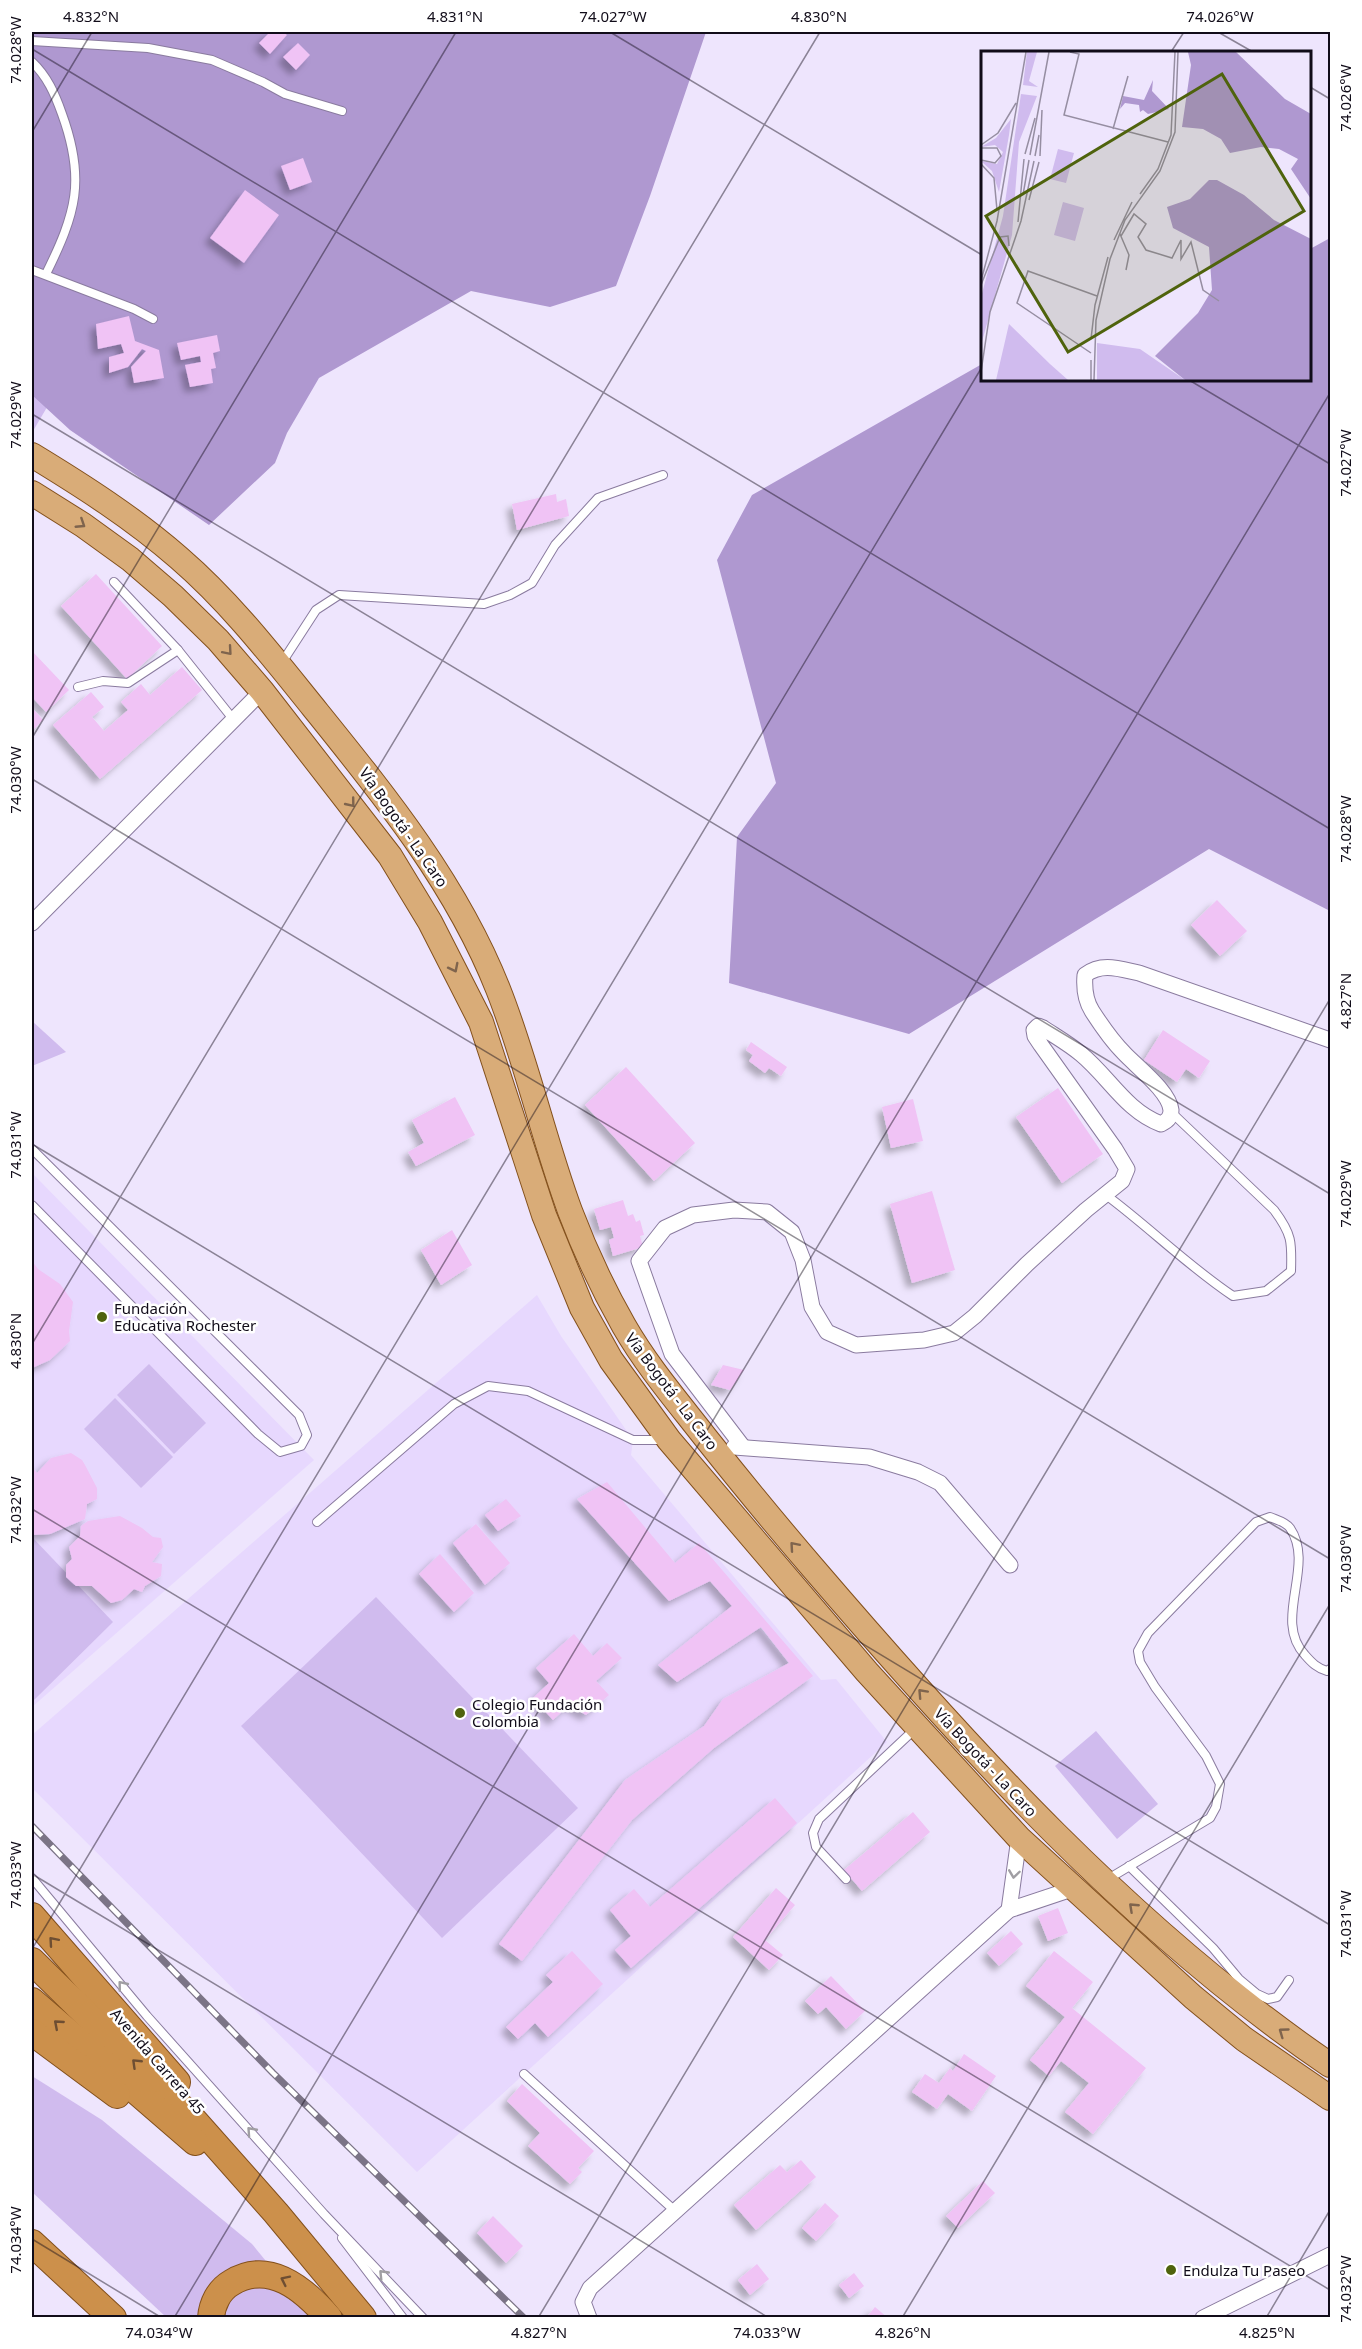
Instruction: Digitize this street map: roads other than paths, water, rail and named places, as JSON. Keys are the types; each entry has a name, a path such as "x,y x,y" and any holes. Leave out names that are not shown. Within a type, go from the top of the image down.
{"highway":[{"name":"Avenida Carrera 45","path":"32,1916 200,2108 276,2213"},
{"name":"Avenida Carrera 45","path":"32,1961 191,2117 276,2213 363,2318"},
{"name":"Avenida Carrera 45","path":"32,2001 276,2213"},
{"name":"Avenida Carrera 45","path":"32,2032 276,2213"},
{"path":"32,2243 113,2318"},
{"path":"211,2318 216,2299 226,2285 241,2277 258,2273 274,2275 293,2284 312,2299 329,2318"}],"main road":[{"name":"Vía Bogotá - La Caro","path":"32,454 142,528 181,560 234,613 280,666 408,828 440,876 475,937 496,984 513,1027 568,1207 587,1254 638,1349 787,1538 918,1689 1033,1812 1201,1970 1248,2007 1330,2065"},
{"name":"Vía Bogotá - La Caro","path":"32,493 104,539 173,596 218,640 262,691 390,856 430,922 481,1022 544,1215 560,1260 582,1308 611,1360 669,1440 867,1672 1019,1838 1072,1889 1193,1997 1244,2039 1330,2098"},
{"path":"32,2258 84,2289"}],"street":[{"path":"32,923 262,691"},
{"path":"743,1447 672,1354 639,1261 665,1228 693,1215 712,1212 734,1210 767,1212 792,1232 803,1260 812,1307 827,1332 856,1345 924,1340 954,1333 975,1316 1027,1264 1122,1181 1126,1169 1115,1149 1035,1036 1034,1030 1038,1026 1043,1028 1081,1054 1136,1111 1148,1119 1161,1124 1168,1120 1171,1112 1169,1103 1156,1084 1122,1052 1091,1009 1084,988 1085,975 1094,968 1107,966 1139,973 1330,1040"},
{"path":"713,1446 869,1457 918,1472 940,1483 1011,1565"},
{"path":"1009,1910 1019,1838"},
{"path":"589,2318 583,2302 590,2288 1009,1910 1072,1889"},
{"path":"1203,2318 1330,2255"}],"lane":[{"path":"32,41 148,48 213,60 285,94 342,111"},
{"path":"32,62 40,70 54,93 70,136 77,175 72,211 64,238 46,274"},
{"path":"32,270 134,309 153,319"},
{"path":"280,666 316,610 339,595 484,603 510,595 532,583 555,545 598,498 663,475"},
{"path":"114,582 178,650 233,719"},
{"path":"78,687 103,681 128,683 178,650"},
{"path":"1106,1195 1143,1223 1207,1279 1233,1296 1266,1291 1291,1271 1292,1242 1287,1227 1274,1210 1171,1112"},
{"path":"32,1149 299,1415 307,1435 301,1446 280,1452 258,1434 32,1204"},
{"path":"317,1522 454,1404 488,1386 528,1391 633,1440 669,1440"},
{"path":"1105,1881 1210,1818 1216,1807 1220,1784 1206,1756 1155,1687 1140,1662 1138,1651 1148,1633 1256,1522 1270,1517 1290,1527 1297,1543 1298,1567 1292,1633 1300,1650 1317,1668 1327,1671 1330,1669"},
{"path":"846,1879 816,1847 813,1833 819,1818 917,1727"},
{"path":"1129,1866 1213,1948 1239,1979 1257,1994 1268,1999 1277,1997 1289,1980"},
{"path":"32,1878 147,2016 324,2214 423,2318"},
{"path":"524,2074 675,2211"},
{"path":"324,2214 403,2318"}],"railway":[{"path":"32,1826 273,2073 524,2318"}],"place":[{"name":"Fundación Educativa Rochester","path":"102,1317"},
{"name":"Colegio Fundación Colombia","path":"460,1713"},
{"name":"Endulza Tu Paseo","path":"1171,2270"}]}
